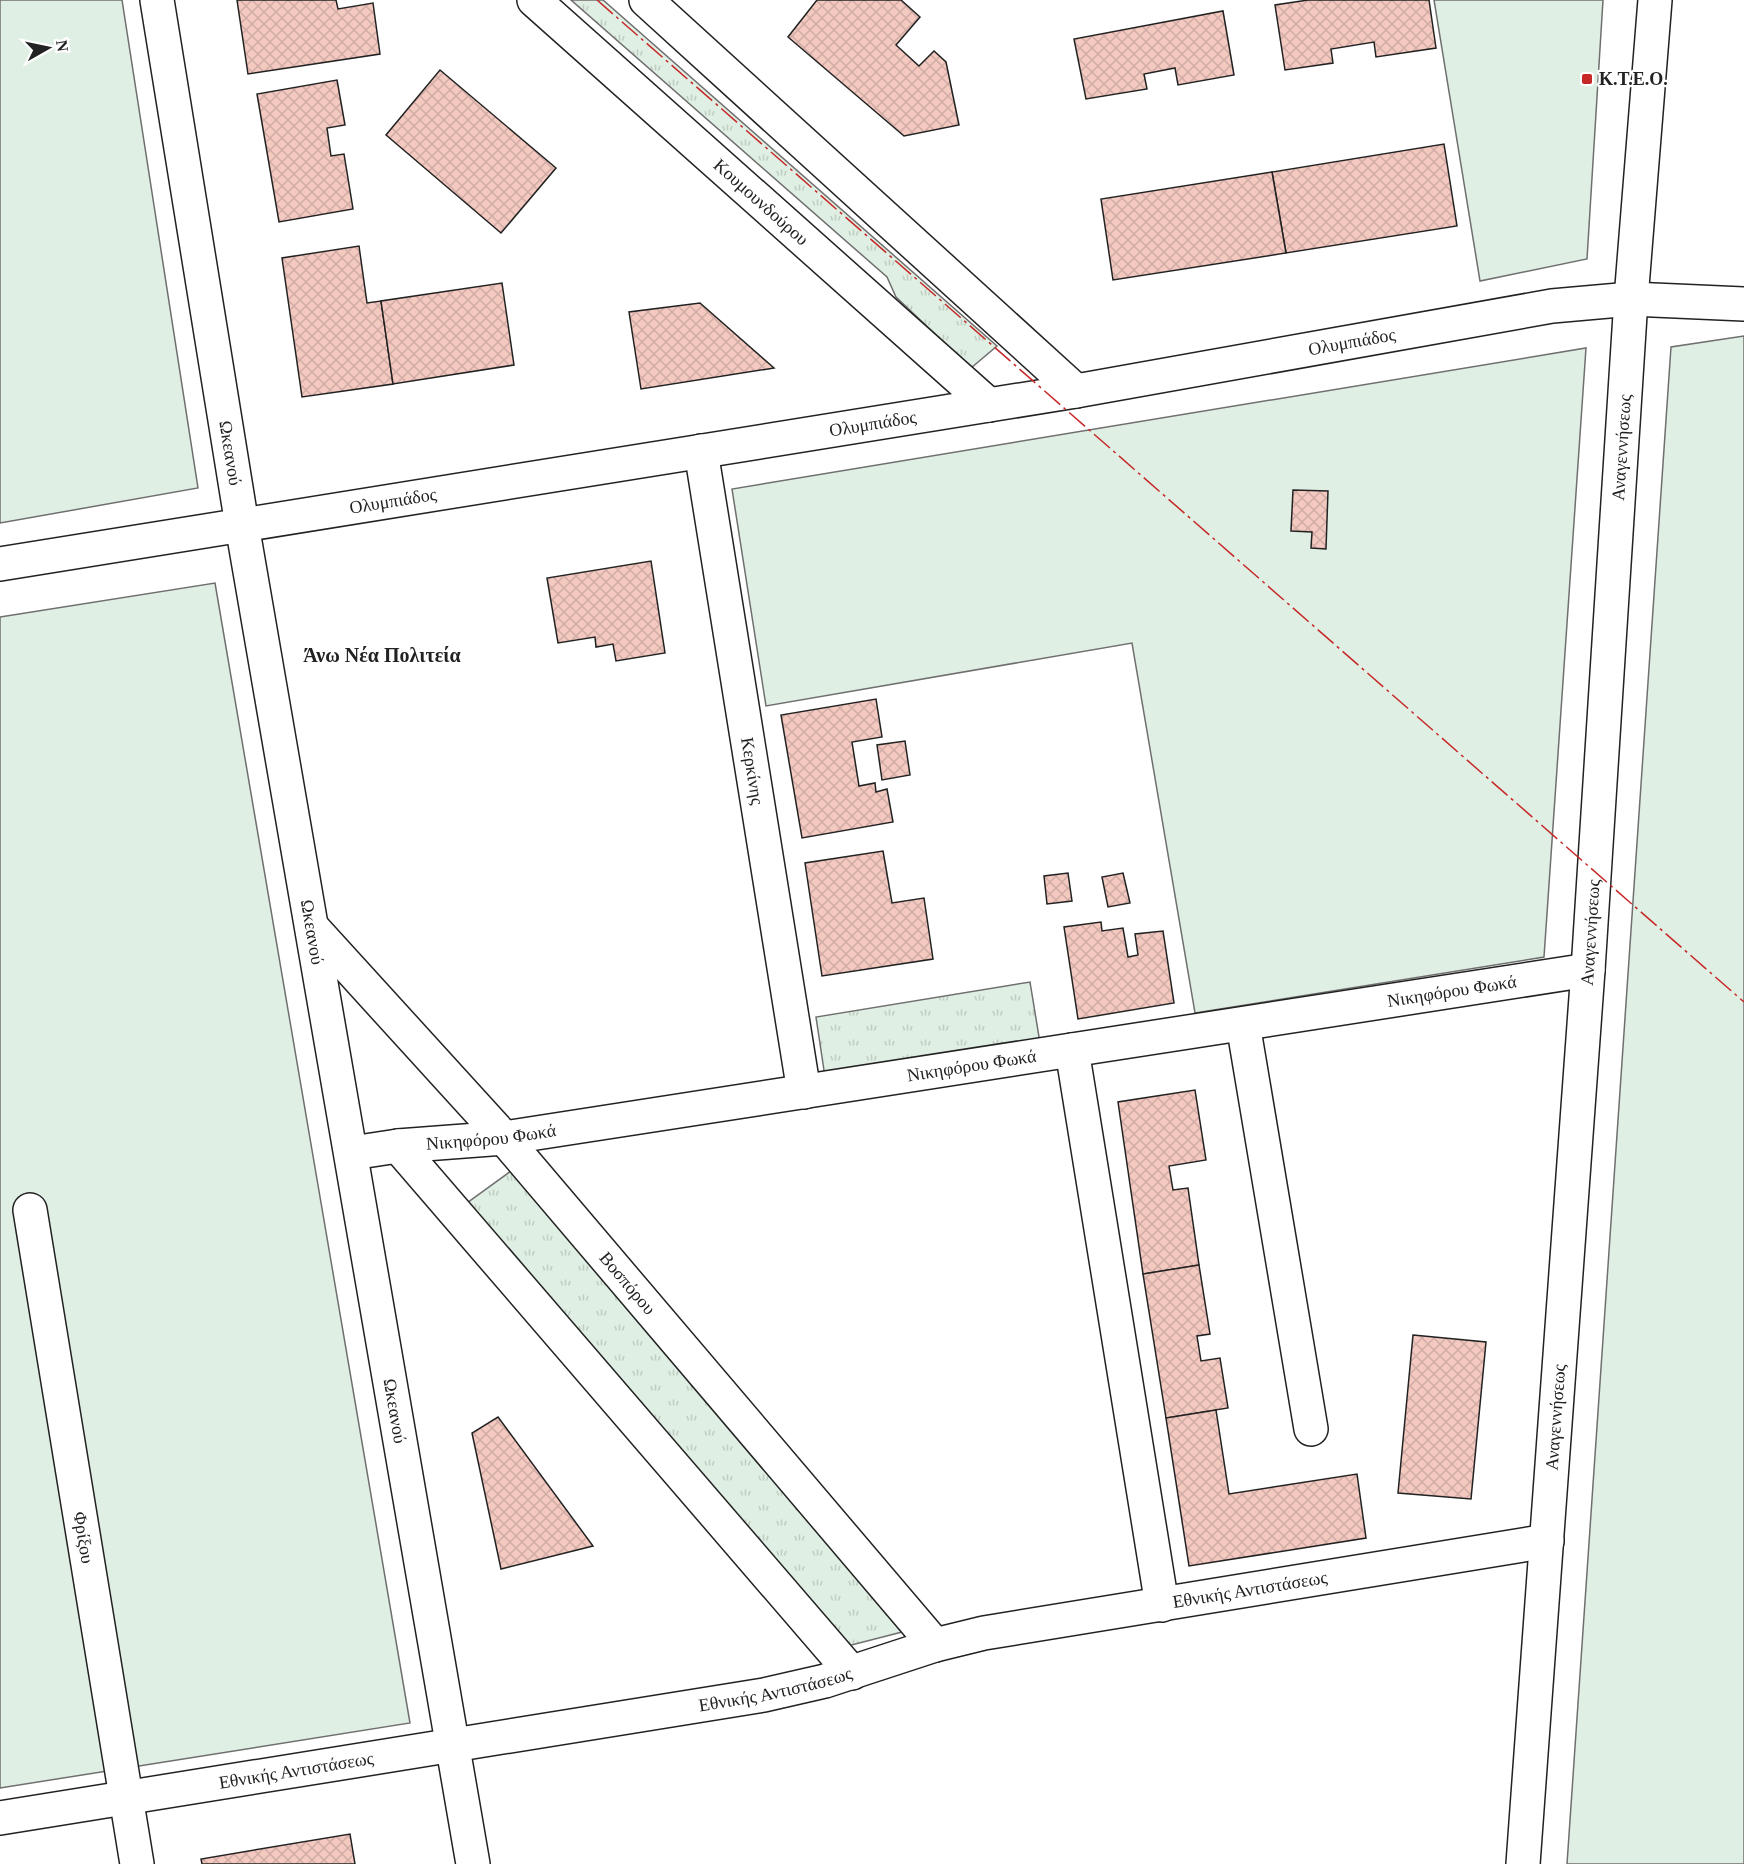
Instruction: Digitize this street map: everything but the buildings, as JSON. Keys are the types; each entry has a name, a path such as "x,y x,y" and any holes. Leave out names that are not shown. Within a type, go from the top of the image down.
{"street":[{"name":"Ωκεανού","path":"157,0 242,525 473,1864"},
{"name":"Κουμουνδούρου","path":"534,0 989,405"},
{"path":"646,0 1076,391"},
{"name":"Αναγεννήσεως","path":"1523,1864 1588,970 1631,298 1655,0"},
{"name":"Ολυμπιάδος","path":"3,560 242,525 1076,391 1542,308 1631,298 1744,304"},
{"name":"Κερκίνης","path":"702,451 804,1092"},
{"name":"Βοσπόρου","path":"312,927 504,1138 935,1645"},
{"name":"Νικηφόρου Φωκά","path":"352,1153 398,1146 504,1138 1588,970"},
{"path":"1243,1024 1311,1429"},
{"path":"1072,1050 1162,1605"},
{"path":"398,1146 852,1673"},
{"name":"Φρίξου","path":"30,1210 137,1864"},
{"name":"Εθνικής Αντιστάσεως","path":"0,1818 764,1695 852,1673 935,1645 984,1633 1547,1541"}],"green space":[{"path":"0,0 122,0 198,488 0,523"},
{"path":"571,0 603,0 997,346 971,368 896,297 887,277"},
{"path":"1434,0 1603,0 1587,259 1480,281"},
{"path":"1744,336 1744,1864 1567,1864 1671,347"},
{"path":"1586,348 1544,957 1195,1013 1132,643 766,706 732,489"},
{"path":"215,583 410,1723 0,1788 0,617"},
{"path":"1030,982 1040,1043 825,1077 816,1017"},
{"path":"511,1171 902,1632 840,1648 467,1203"}],"power":[{"path":"597,0 1744,1002"}],"place":[{"name":"K.T.E.O.","path":"1587,79"}],"district":[{"name":"Άνω Νέα Πολιτεία","path":"382,655"}]}
